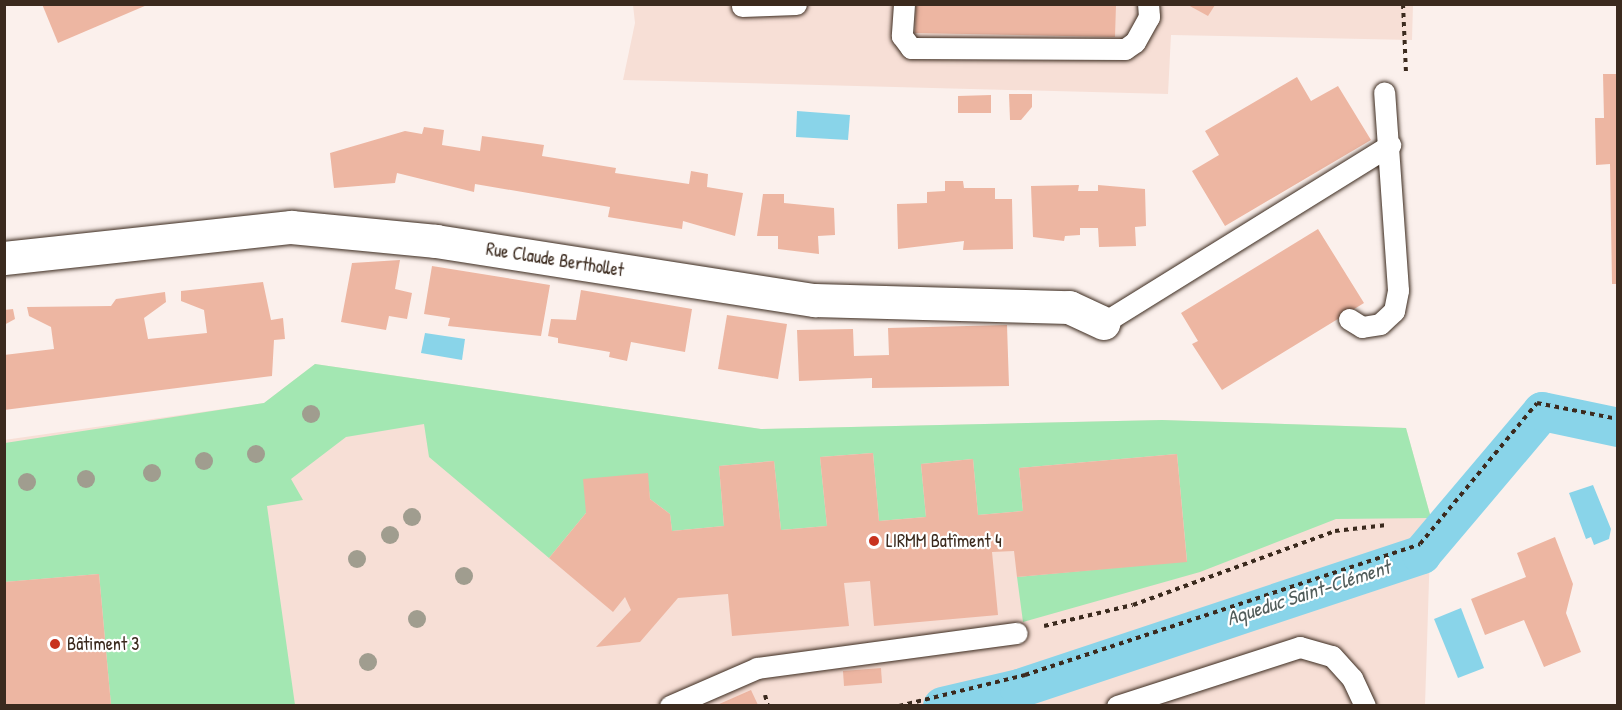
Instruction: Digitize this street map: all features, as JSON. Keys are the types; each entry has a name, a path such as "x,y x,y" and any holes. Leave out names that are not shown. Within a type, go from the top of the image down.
{"street":[{"name":"Rue Claude Berthollet","path":"4,258 291,227 436,241 814,300 1069,308 1103,323"}],"lane":[{"path":"742,6 796,4"},
{"path":"904,4 902,36 911,48 1125,49 1135,42 1149,17 1148,4"},
{"path":"1349,319 1371,327 1394,311 1399,256 1384,92"},
{"path":"1103,323 1390,146"},
{"path":"670,705 757,668 1017,633"},
{"path":"1117,705 1300,647 1332,656 1352,678 1365,705"}],"path":[{"path":"899,705 1025,675 1420,544 1537,403 1617,419"},
{"path":"1017,633 1133,605 1335,531 1387,525"}],"shaded area":[{"path":"633,5 1413,5 1412,40 1171,35 1168,94 623,80 635,23"},
{"path":"315,364 761,429 1162,420 1406,428 1431,518 1425,705 5,705 4,440 264,403"}],"green space":[{"path":"315,364 761,429 1162,420 1406,428 1431,518 1336,519 1200,572 1023,622 1017,577 1187,561 1177,454 1019,468 1023,511 978,515 973,459 921,464 926,517 879,521 873,453 820,457 827,526 781,530 774,461 719,466 724,526 672,531 670,514 650,499 647,473 586,513 549,558 429,457 424,424 346,437 291,479 303,500 267,506 295,705 111,705 99,574 5,582 5,443 264,403"}],"water":[{"path":"797,111 850,115 848,140 796,137"},
{"path":"425,333 465,339 462,360 421,353"},
{"path":"1593,485 1611,529 1609,539 1594,545 1591,537 1586,539 1569,493"},
{"path":"1461,608 1484,668 1458,678 1434,619"}],"building":[{"path":"42,4 147,4 147,5 58,43"},
{"path":"916,4 1116,4 1115,37 915,33"},
{"path":"1188,5 1215,5 1208,16"},
{"path":"1603,74 1617,74 1617,284 1612,284 1610,164 1596,165 1595,118 1604,118"},
{"path":"1297,77 1311,101 1338,86 1371,140 1225,226 1192,171 1219,155 1205,131"},
{"path":"1009,94 1032,94 1032,107 1021,120 1010,120"},
{"path":"991,95 991,113 958,113 958,96"},
{"path":"424,127 444,130 442,145 480,151 482,136 544,145 542,156 616,168 615,173 689,184 691,171 708,174 707,187 743,193 735,236 683,221 682,229 608,217 610,207 475,184 474,192 397,173 395,183 334,188 330,153 405,131 422,134"},
{"path":"945,181 963,181 964,188 995,188 995,199 1012,199 1013,249 963,250 964,241 898,249 897,204 927,203 927,192 945,191"},
{"path":"1079,185 1078,191 1098,191 1098,185 1145,189 1146,226 1135,227 1136,246 1099,247 1098,228 1080,228 1080,235 1065,236 1064,241 1033,237 1031,186"},
{"path":"763,194 784,194 784,203 834,208 835,235 818,236 819,254 778,249 778,236 757,236"},
{"path":"1318,229 1364,303 1222,390 1192,344 1198,341 1181,313"},
{"path":"400,260 395,289 412,293 407,319 389,316 386,330 341,322 352,263"},
{"path":"432,266 550,285 541,336 448,326 450,318 424,314"},
{"path":"263,282 271,320 283,318 285,339 274,340 272,376 4,410 4,355 54,349 51,327 29,316 27,307 111,306 116,299 165,292 166,302 144,318 148,339 207,333 204,310 181,301 181,291"},
{"path":"581,290 692,309 685,352 631,342 627,361 609,357 610,352 558,343 558,338 548,336 551,319 576,320"},
{"path":"13,309 15,319 4,325 4,310"},
{"path":"727,315 787,324 778,379 718,369"},
{"path":"1007,325 1009,386 872,388 872,378 799,381 797,330 853,329 854,356 889,355 888,328"},
{"name":"LIRMM Batîment 4","path":"873,453 879,521 926,517 921,464 973,459 978,515 1023,511 1019,468 1177,454 1187,562 1017,577 1014,551 992,552 998,615 874,626 870,581 844,583 849,626 732,636 728,594 678,598 640,642 596,647 631,610 625,597 613,612 549,558 586,513 583,479 648,473 650,499 670,514 672,531 724,526 719,466 774,461 781,530 827,526 820,457"},
{"path":"1555,537 1573,584 1566,613 1581,652 1544,667 1524,620 1485,635 1471,599 1526,577 1517,553"},
{"name":"Bâtiment 3","path":"99,574 111,705 4,705 4,582"},
{"path":"881,668 882,683 844,686 843,671"},
{"path":"751,690 758,705 717,705"}],"waterway":[{"name":"Aqueduc Saint-Clément","path":"942,706 1019,688 1421,554 1542,411 1618,427"}],"place":[{"name":"LIRMM Batîment 4","path":"874,541"},
{"name":"Bâtiment 3","path":"55,644"}]}
